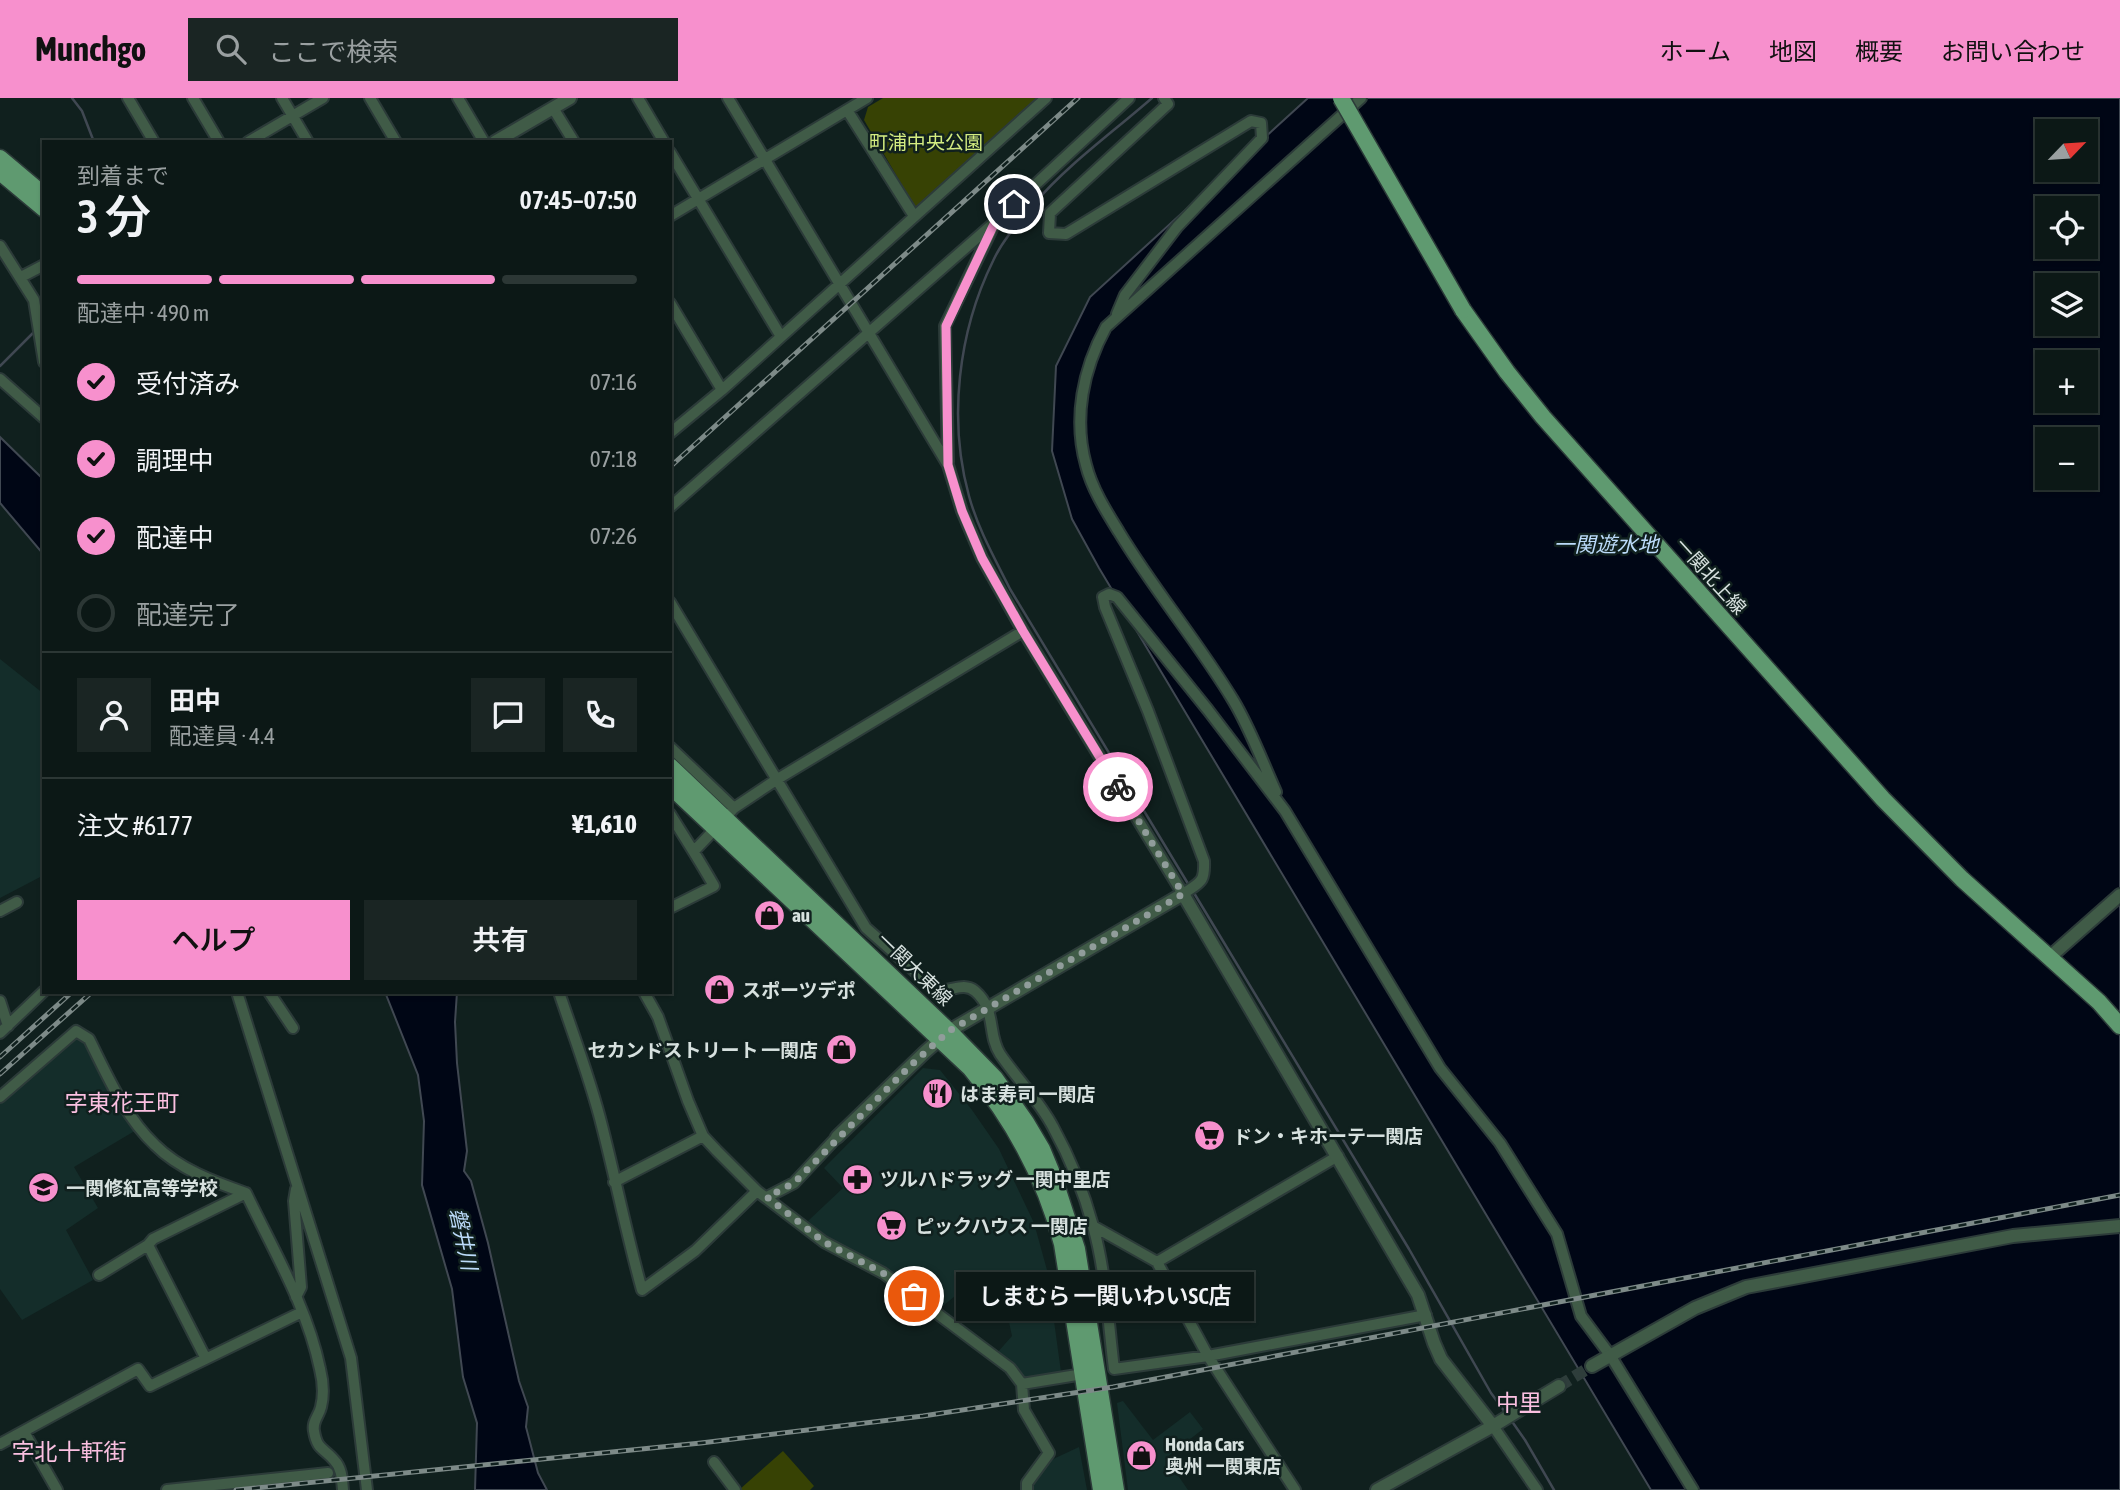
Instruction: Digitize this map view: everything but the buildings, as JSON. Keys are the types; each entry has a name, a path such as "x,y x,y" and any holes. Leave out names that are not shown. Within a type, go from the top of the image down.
{"main road":[{"name":"一関北上線","path":"1340,98 1463,310 1543,417 1874,789 1962,879 2051,956 2120,1026"},
{"path":"0,158 42,193"},
{"path":"0,172 42,207"},
{"name":"一関大東線","path":"672,768 944,1035 995,1078 1026,1122 1042,1149 1067,1213 1077,1249 1116,1490"},
{"name":"一関大東線","path":"672,787 725,818"},
{"name":"一関大東線","path":"944,1035 993,1096 1039,1173 1054,1210 1062,1244 1101,1490"}],"street":[{"path":"128,98 153,140"},
{"path":"193,98 218,140"},
{"path":"282,98 307,140"},
{"path":"252,140 323,98"},
{"path":"370,98 395,140"},
{"path":"458,98 483,140"},
{"path":"498,140 551,103 570,98"},
{"path":"638,98 663,140"},
{"path":"728,98 948,465 962,511 982,558 1023,631 1185,892 1418,1294 1441,1359 1493,1426 1537,1490"},
{"path":"672,215 867,98"},
{"path":"672,431 722,390 1046,98"},
{"path":"672,505 995,222 1129,98"},
{"path":"1361,98 1106,327 1086,371 1080,412 1081,444 1086,468 1101,503 1139,565 1233,701 1285,811 1440,1068 1500,1143 1557,1234 1581,1316 1610,1355 1693,1490"},
{"path":"1114,319 1125,295 1177,227 1262,138 1261,123 1251,121 1066,234 1049,233 1050,213 1168,104 1164,99"},
{"path":"551,103 573,140"},
{"path":"847,110 914,216"},
{"path":"672,155 780,335"},
{"path":"948,465 946,326 995,222"},
{"path":"0,247 34,300 42,348"},
{"path":"21,277 42,266"},
{"path":"672,306 722,390"},
{"path":"0,379 42,416"},
{"path":"560,994 589,1081 642,1290 695,1251 762,1194 794,1183 944,1035 987,1007 1200,883 1205,876 1204,861 1103,597 1109,594 1117,597 1285,811"},
{"path":"672,605 866,928 935,989 942,992 962,986 968,987 975,991 987,1007 992,1019 995,1044 1000,1054 1035,1097 1054,1128 1078,1182 1093,1226 1102,1267 1114,1369 1208,1356 1426,1315"},
{"path":"695,850 725,818 776,780 1023,631"},
{"path":"672,750 725,818"},
{"path":"672,817 695,850 714,886 672,907"},
{"path":"2051,956 2120,895"},
{"path":"0,911 17,902"},
{"path":"4,1029 42,993"},
{"path":"238,994 351,1358 367,1490"},
{"path":"270,994 293,1028"},
{"path":"645,994 658,1017 703,1136 762,1194 824,1242 883,1273 1005,1363 1022,1384 1024,1410 1049,1453 1027,1483 1027,1490"},
{"path":"0,1002 4,1029"},
{"path":"0,1097 76,1031 89,1039 133,1119 156,1147 194,1172 246,1193 284,1266 302,1312 323,1386 322,1405 313,1423 314,1432 318,1446 334,1458 340,1468 343,1490"},
{"path":"614,1182 703,1136"},
{"path":"1157,1262 1338,1156"},
{"path":"296,1297 301,1287 294,1201 297,1186"},
{"path":"99,1275 148,1245 153,1239 246,1193"},
{"path":"1093,1226 1157,1262 1208,1356 1295,1490"},
{"path":"1592,1366 1695,1308 1746,1287 2013,1236 2120,1226"},
{"path":"148,1245 205,1357"},
{"path":"0,1444 138,1369 150,1385 302,1312"},
{"path":"1022,1384 1083,1374"},
{"path":"1377,1490 1559,1386"},
{"path":"24,1432 57,1490"},
{"path":"714,1462 735,1490"},
{"path":"167,1490 328,1474"}],"shaded area":[{"path":"0,659 42,692 42,876 0,898"},
{"name":"一関修紅高等学校","path":"76,1036 87,1040 138,1129 74,1167 98,1208 66,1230 93,1280 22,1320 0,1289 0,1100"},
{"path":"923,1068 940,1070 972,1110 999,1149 1034,1223 1047,1270 1061,1372 1023,1379 997,1353 1012,1336 1009,1322 993,1286 983,1273 938,1310 832,1242 808,1221 843,1188 824,1168"},
{"path":"1123,1401 1153,1440 1190,1412 1203,1429 1166,1458 1188,1490 1128,1490 1117,1403"},
{"path":"1079,1447 1087,1490 1031,1490 1031,1483 1049,1461"}],"green space":[{"name":"町浦中央公園","path":"883,98 1039,98 916,209 864,120 868,107"},
{"path":"783,1451 814,1486 810,1490 739,1490"}],"water":[{"name":"一関遊水地","path":"1308,98 2120,98 2120,1490 1651,1490 1072,519 1052,451 1056,366 1090,297"},
{"path":"0,437 42,478 42,553 0,503"},
{"name":"磐井川","path":"386,994 457,994 457,1063 467,1151 464,1171 471,1181 488,1243 519,1381 528,1407 526,1427 538,1473 547,1490 475,1490 477,1423 463,1377 452,1289 422,1185 424,1121 418,1075"}],"waterway":[{"path":"72,98 82,111 93,140"},
{"path":"1152,98 1075,162 1047,190 1006,239 997,254 981,288 964,347 958,407 959,437 973,508 987,544 1010,589 1190,887"},
{"path":"0,366 36,330"},
{"path":"1194,893 1409,1249 1491,1393 1505,1412"},
{"path":"1511,1420 1554,1490"}],"tunnel":[{"path":"1559,1386 1592,1366"}],"railway":[{"path":"672,465 1078,98"},
{"path":"0,1057 70,994"},
{"path":"0,1074 90,994"},
{"path":"236,1490 701,1443 923,1416 1113,1387 2120,1195"}],"way so far":[{"path":"914,1296 883,1273 824,1242 767,1197 794,1183 910,1066 949,1031 1183,894 1118,787"}],"place":[{"name":"au","path":"769,915"},
{"name":"スポーツデポ","path":"719,990"},
{"name":"セカンドストリート 一関店","path":"841,1050"},
{"name":"はま寿司 一関店","path":"937,1094"},
{"name":"ドン・キホーテ一関店","path":"1210,1136"},
{"name":"ツルハドラッグ 一関中里店","path":"857,1179"},
{"name":"一関修紅高等学校","path":"43,1188"},
{"name":"ピックハウス 一関店","path":"892,1226"},
{"name":"しまむら 一関いわいSC店","path":"914,1296"},
{"name":"Honda Cars 奥州 一関東店","path":"1142,1455"}],"district":[{"name":"字東花王町","path":"122,1103"},
{"name":"中里","path":"1519,1403"},
{"name":"字北十軒街","path":"69,1452"}],"route":[{"path":"1014,204 995,222 946,326 948,465 962,511 982,558 1118,787"}]}
